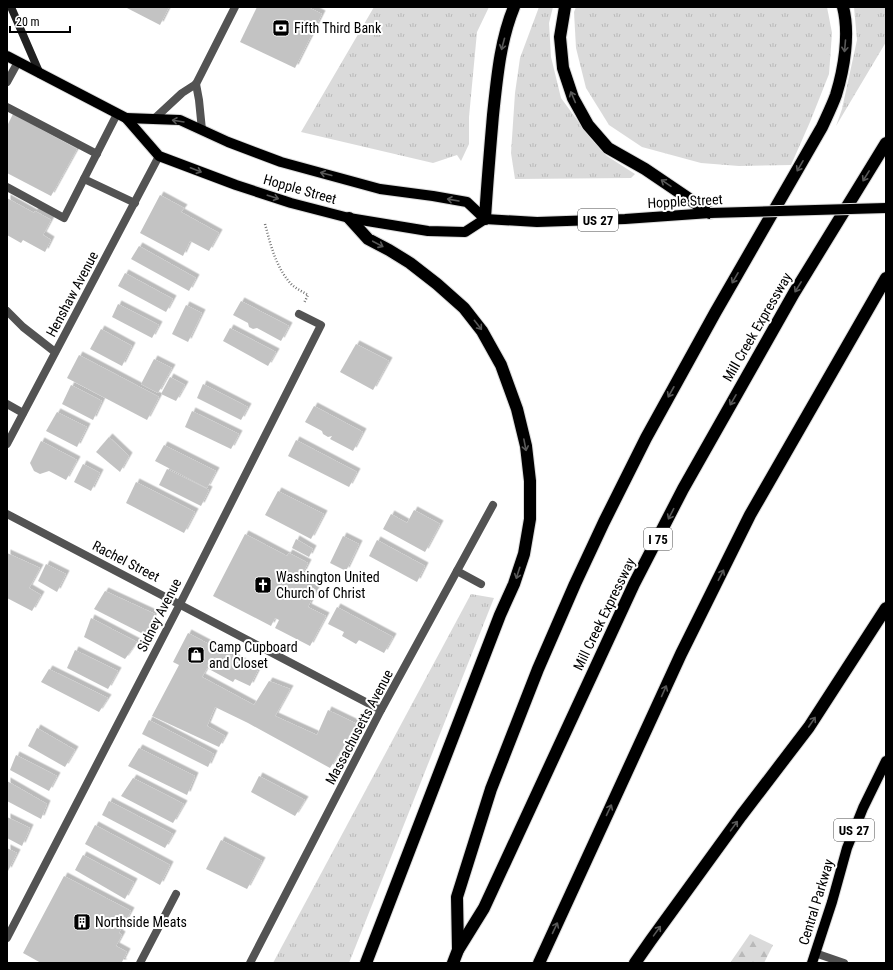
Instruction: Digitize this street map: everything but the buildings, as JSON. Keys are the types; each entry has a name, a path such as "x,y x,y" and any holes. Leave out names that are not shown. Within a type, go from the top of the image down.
{"highway":[{"path":"485,219 487,179 496,85 501,52 514,7"},
{"path":"565,7 560,37 563,68 573,98 588,125 608,148 646,169 710,213"},
{"path":"458,950 457,897 491,789 538,669 575,584 646,438 714,313 822,127 836,95 844,63 846,34 843,7"},
{"name":"Mill Creek Expressway","path":"453,963 458,950 484,908 634,584 683,489 794,293 886,143"},
{"path":"349,218 368,239 410,263 437,284 464,308 482,331 501,365 517,408 526,446 530,481 530,519 524,554 514,584 497,623 366,963"},
{"path":"539,963 681,654 750,515 886,278"},
{"path":"635,963 737,822 809,727 886,608"}],"main road":[{"name":"Hopple Street","path":"7,56 122,116 159,156 243,187 292,203 349,218 428,231 465,232 485,219 538,222 625,219 710,213 886,208"},
{"name":"Hopple Street","path":"122,116 180,120 228,142 281,162 380,189 467,202 485,219"},
{"name":"Central Parkway","path":"813,958 832,902 846,848 863,808 886,761"}],"street":[{"path":"11,7 40,74"},
{"path":"154,119 182,93 196,84 235,7"},
{"path":"7,82 18,62"},
{"path":"196,84 202,130"},
{"path":"7,107 97,154"},
{"path":"7,187 64,218 97,154 122,116"},
{"name":"Henshaw Avenue","path":"7,444 159,156"},
{"path":"84,179 135,203"},
{"path":"7,311 23,327 55,352"},
{"name":"Sidney Avenue","path":"7,938 180,604 321,325 299,314"},
{"path":"7,404 23,413"},
{"name":"Massachusetts Avenue","path":"250,963 382,710 493,505"},
{"name":"Rachel Street","path":"7,514 382,710"},
{"path":"457,571 481,584"},
{"path":"140,963 176,894"},
{"path":"813,958 844,963"}],"path":[{"path":"265,224 274,256 282,273 293,286 308,296 299,314"}],"green space":[{"path":"374,7 489,7 477,32 469,117 469,144 461,161 457,155 433,163 301,132"},
{"path":"539,7 553,7 549,23 551,57 561,98 591,139 607,156 635,174 631,178 515,179 511,153 515,93 520,58"},
{"path":"576,7 827,7 832,33 829,74 791,165 739,166 701,163 642,147 609,125 586,88 576,48 574,12"},
{"path":"854,7 886,7 886,42 836,126 842,109 857,40"},
{"path":"471,594 494,598 349,963 273,963"},
{"path":"750,934 773,945 764,963 730,963"}],"place":[{"name":"Fifth Third Bank","path":"281,28"},
{"name":"Washington United Church of Christ","path":"263,585"},
{"name":"Camp Cupboard and Closet","path":"196,655"},
{"name":"Northside Meats","path":"82,922"}]}
